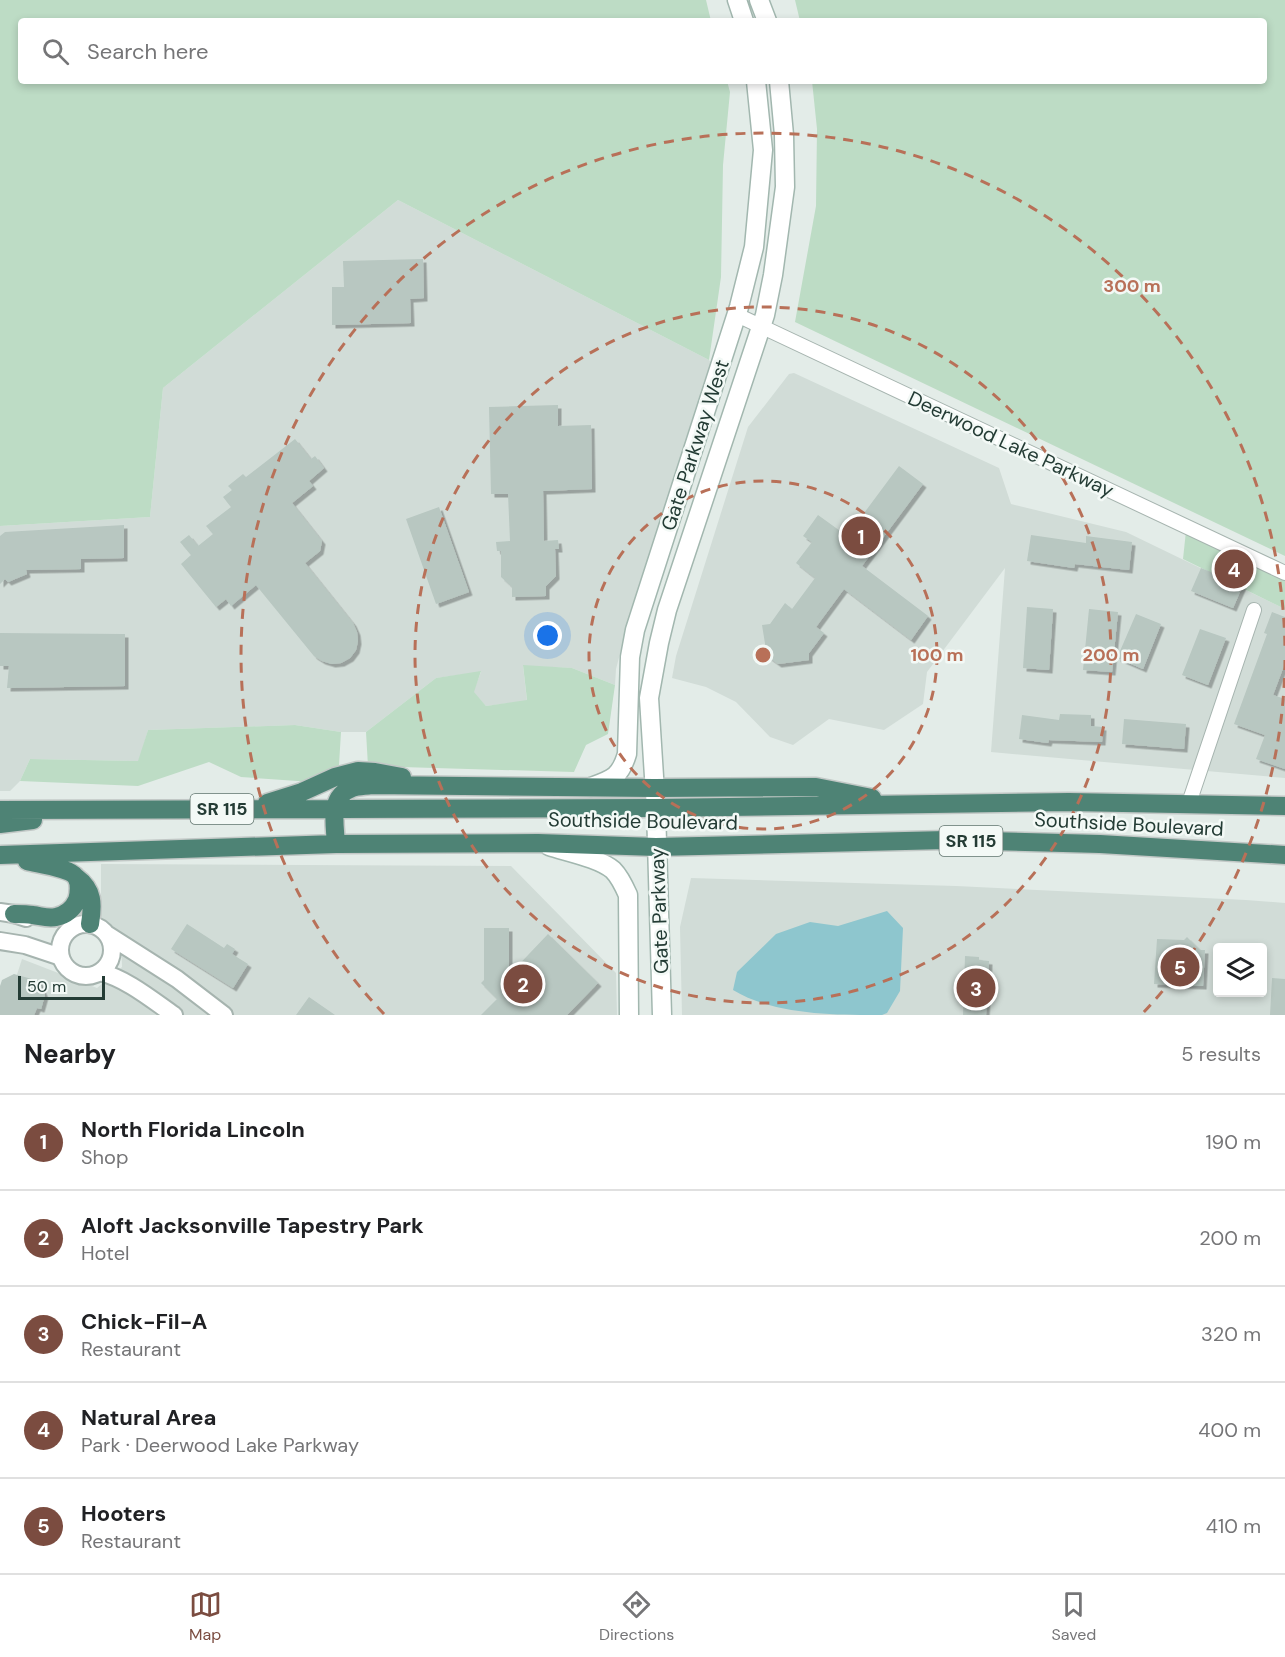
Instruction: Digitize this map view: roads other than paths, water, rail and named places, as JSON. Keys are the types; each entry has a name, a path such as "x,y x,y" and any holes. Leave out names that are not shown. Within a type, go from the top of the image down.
{"highway":[{"path":"248,809 303,792 335,777 358,771 452,786"},
{"path":"336,844 333,808 339,796 351,788 371,785 816,787 908,805"},
{"name":"Southside Boulevard","path":"0,810 656,808 1069,802 1285,807"},
{"path":"0,824 110,809"},
{"name":"Southside Boulevard","path":"3,855 336,844 538,843 657,847 946,840 1100,844 1285,855"},
{"path":"3,855 66,871 76,877 84,884 91,896 93,903 90,924"},
{"path":"7,913 52,918 66,914 77,899 79,886 76,877"}],"main road":[{"path":"737,0 743,18"},
{"path":"759,0 766,18"},
{"name":"Gate Parkway West","path":"589,787 611,780 623,767 627,753 630,657 635,630 737,315 754,247 762,160 756,84"},
{"name":"Gate Parkway West","path":"656,808 649,698 655,662 667,610 761,327 773,275 785,187 784,135 779,84"},
{"path":"668,527 692,534"},
{"path":"630,657 655,662"},
{"name":"Gate Parkway","path":"656,808 662,1015"},
{"name":"Gate Parkway","path":"538,843 599,862 612,869 622,882 627,896 629,1015"}],"street":[{"name":"Deerwood Lake Parkway","path":"737,315 1285,573"},
{"path":"1189,804 1254,610"},
{"path":"7,913 71,929"},
{"path":"108,935 112,944 112,955 100,972 88,976 76,974 67,967 61,957 60,949 65,934 80,924 100,927 108,935 177,979 224,1015"},
{"path":"0,941 25,945 61,957"},
{"path":"100,972 128,984 174,1015"}],"water":[{"path":"887,911 903,928 900,991 887,1013 863,1015 805,1012 767,1004 733,990 737,972 776,934 810,922 838,926"}],"place":[{"name":"North Florida Lincoln","path":"861,536"},
{"name":"Natural Area","path":"1234,569"},
{"name":"Hooters","path":"1180,967"},
{"name":"Aloft Jacksonville Tapestry Park","path":"523,984"},
{"name":"Chick-Fil-A","path":"976,988"}]}
